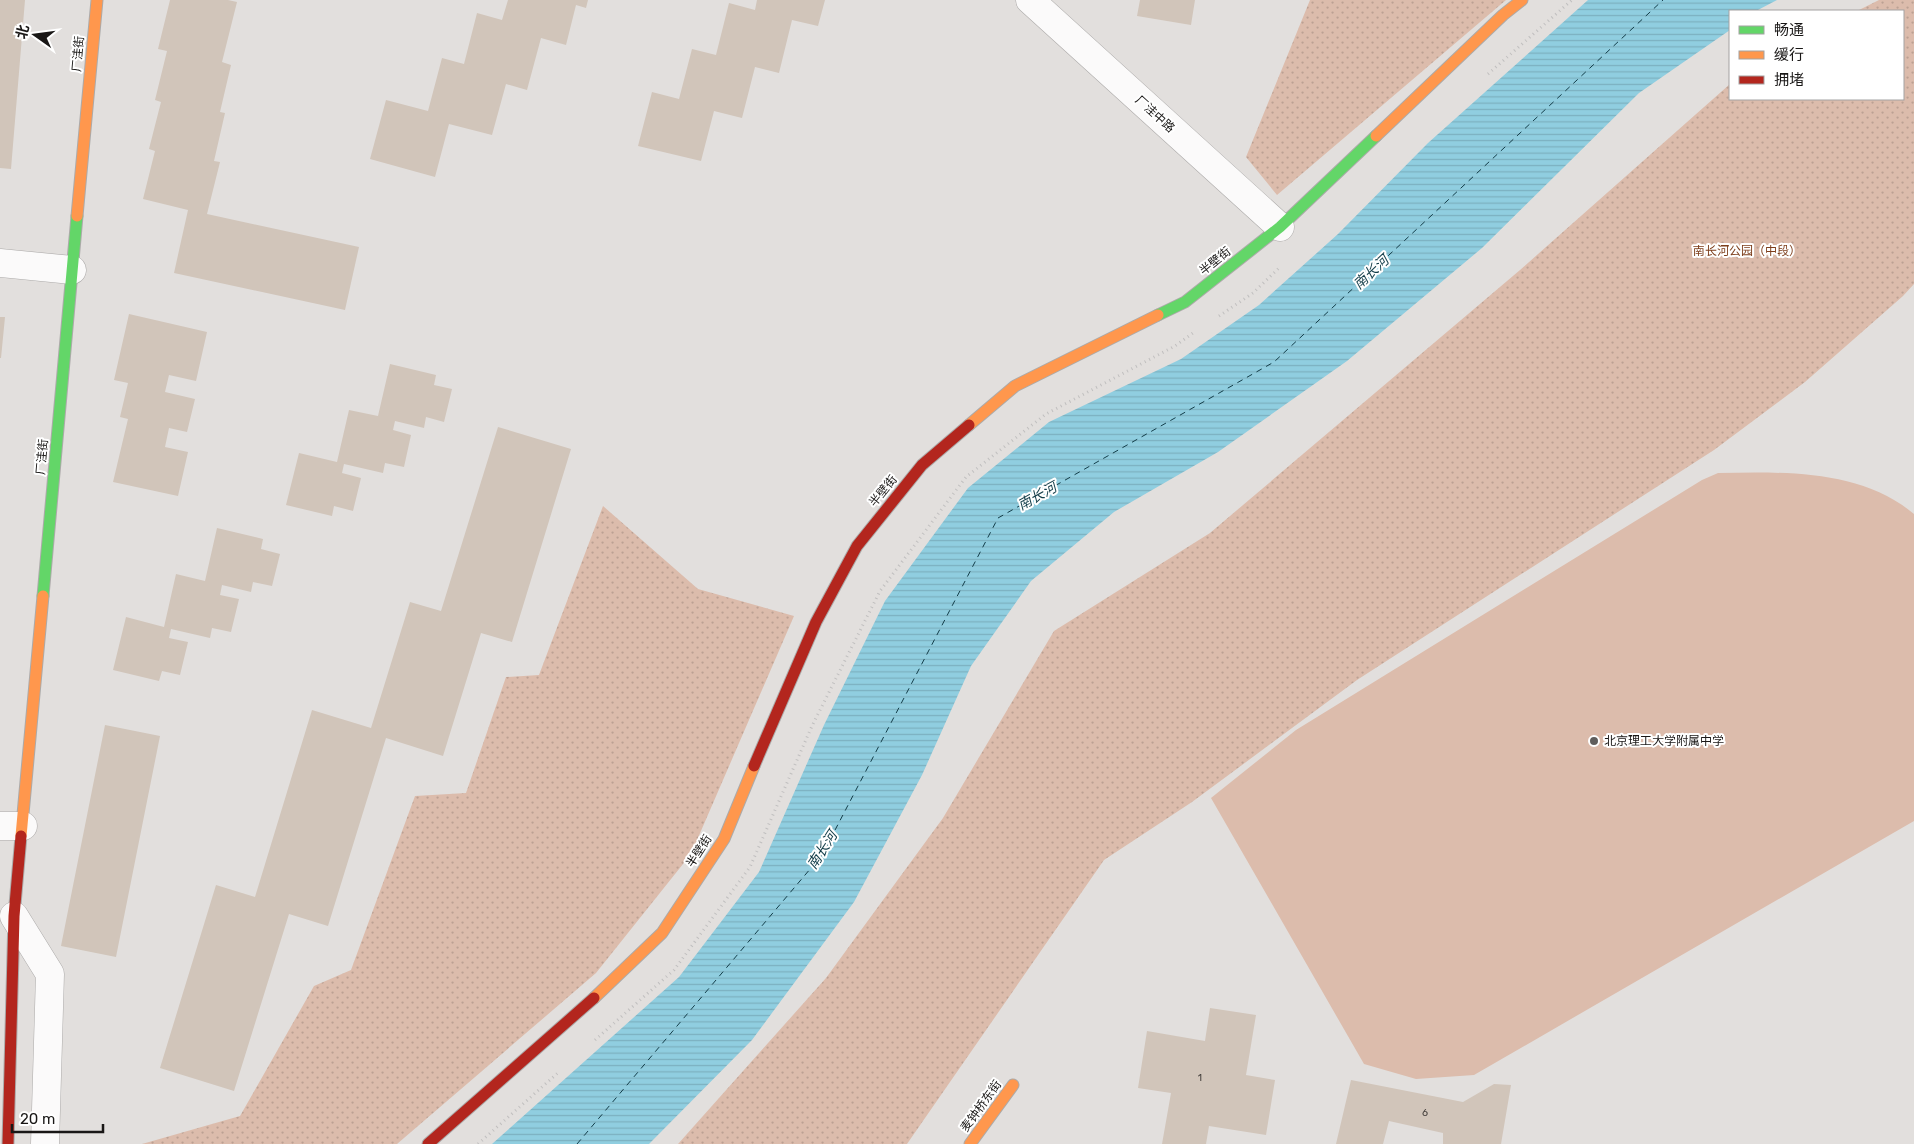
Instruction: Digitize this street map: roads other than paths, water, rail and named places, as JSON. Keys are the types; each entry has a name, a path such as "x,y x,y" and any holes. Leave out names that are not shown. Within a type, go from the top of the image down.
{"street":[{"name":"厂洼街","path":"8,1144 7,951 14,916 11,826 72,270 97,0"},
{"name":"厂洼中路","path":"1030,0 1280,227"},
{"name":"半壁街","path":"428,1144 570,1020 662,932 724,839 816,622 857,546 922,465 1015,386 1186,302 1280,227 1503,15 1522,0"},
{"path":"0,263 72,270"},
{"path":"14,916 50,974 45,1144"},
{"name":"麦钟桥东街","path":"970,1144 1013,1085"}],"water":[{"name":"南长河","path":"1588,0 1777,0 1758,10 1729,10 1729,31 1639,93 1482,248 1347,361 1218,452 1114,512 1031,581 971,666 922,775 854,902 752,1040 649,1144 492,1144 679,977 759,872 824,725 885,601 968,488 1049,422 1181,359 1259,305 1338,234 1428,143"}],"place":[{"name":"北京理工大学附属中学","path":"1594,741"}],"park label":[{"name":"南长河公园（中段）","path":"1747,251"}]}
